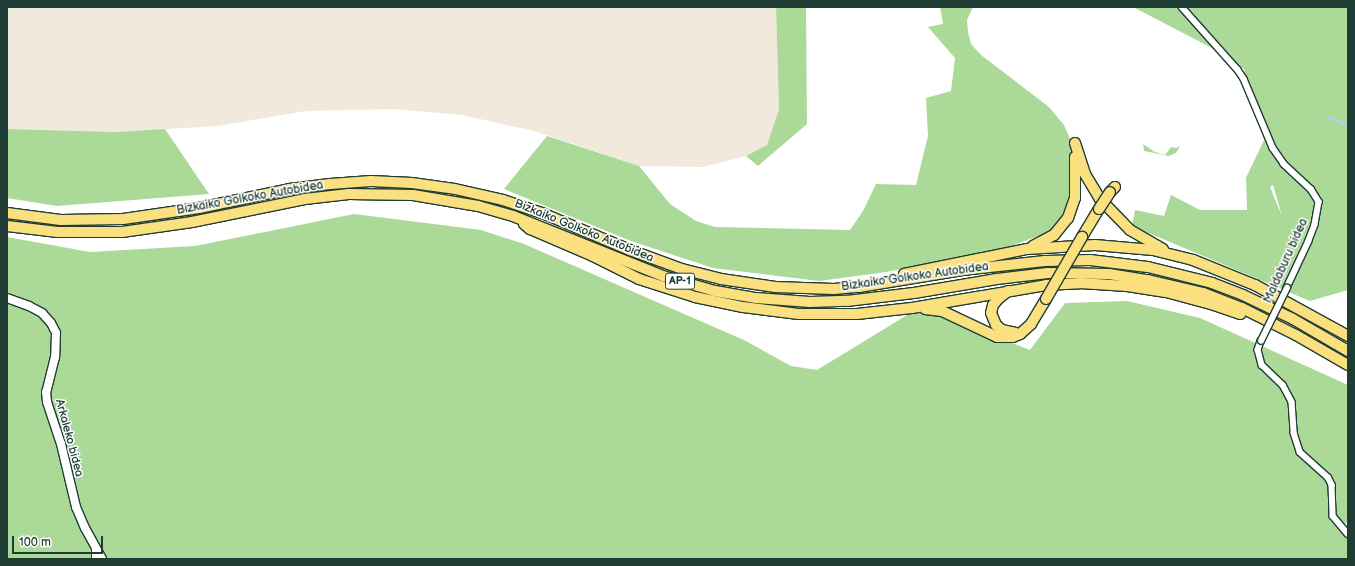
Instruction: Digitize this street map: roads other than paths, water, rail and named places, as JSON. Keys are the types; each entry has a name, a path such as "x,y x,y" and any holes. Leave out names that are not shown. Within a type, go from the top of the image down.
{"highway":[{"path":"1027,248 1060,230 1073,208 1075,198 1075,143 1085,174 1100,199 1130,230 1168,253"},
{"name":"Bizkaiko Golkoko Autobidea","path":"7,213 61,220 123,219 185,210 289,189 371,181 412,183 455,189 524,206 646,256 682,269 721,279 775,287 834,289 887,283 963,270 1032,262 1090,260 1133,265 1179,274 1243,294 1293,319 1348,351"},
{"path":"912,308 942,311 997,337 1013,337 1024,331 1046,299 1099,209 1113,190"},
{"name":"Bizkaiko Golkoko Autobidea","path":"7,226 58,232 122,232 162,227 305,199 349,194 413,195 443,200 513,216 540,225 662,276 740,296 793,301 847,301 908,294 1022,276 1090,273 1128,276 1186,288 1222,300 1306,341 1348,366"},
{"path":"513,216 530,229 593,256 639,279 695,297 743,307 799,314 857,314 912,308 1009,290 1046,285 1080,283 1127,286 1180,295 1254,319 1263,319"},
{"path":"887,283 897,276 1027,248 1095,245 1168,253 1193,260 1255,285 1348,336"},
{"path":"1009,290 993,305 991,312 993,319 996,326 1006,333 1024,331"}],"street":[{"name":"Maldaburu bidea","path":"1182,7 1238,70 1244,79 1273,148 1284,164 1311,189 1319,202 1311,236 1258,350 1262,365 1283,385 1292,402 1294,433 1300,452 1330,481 1332,485 1333,516 1348,534"},
{"name":"Arkaleko bidea","path":"7,298 29,306 42,313 51,323 56,333 55,357 46,392 47,402 61,444 69,484 76,507 95,548 102,559"},
{"path":"95,548 95,559"}],"waterway":[{"path":"1327,117 1348,126"}]}
